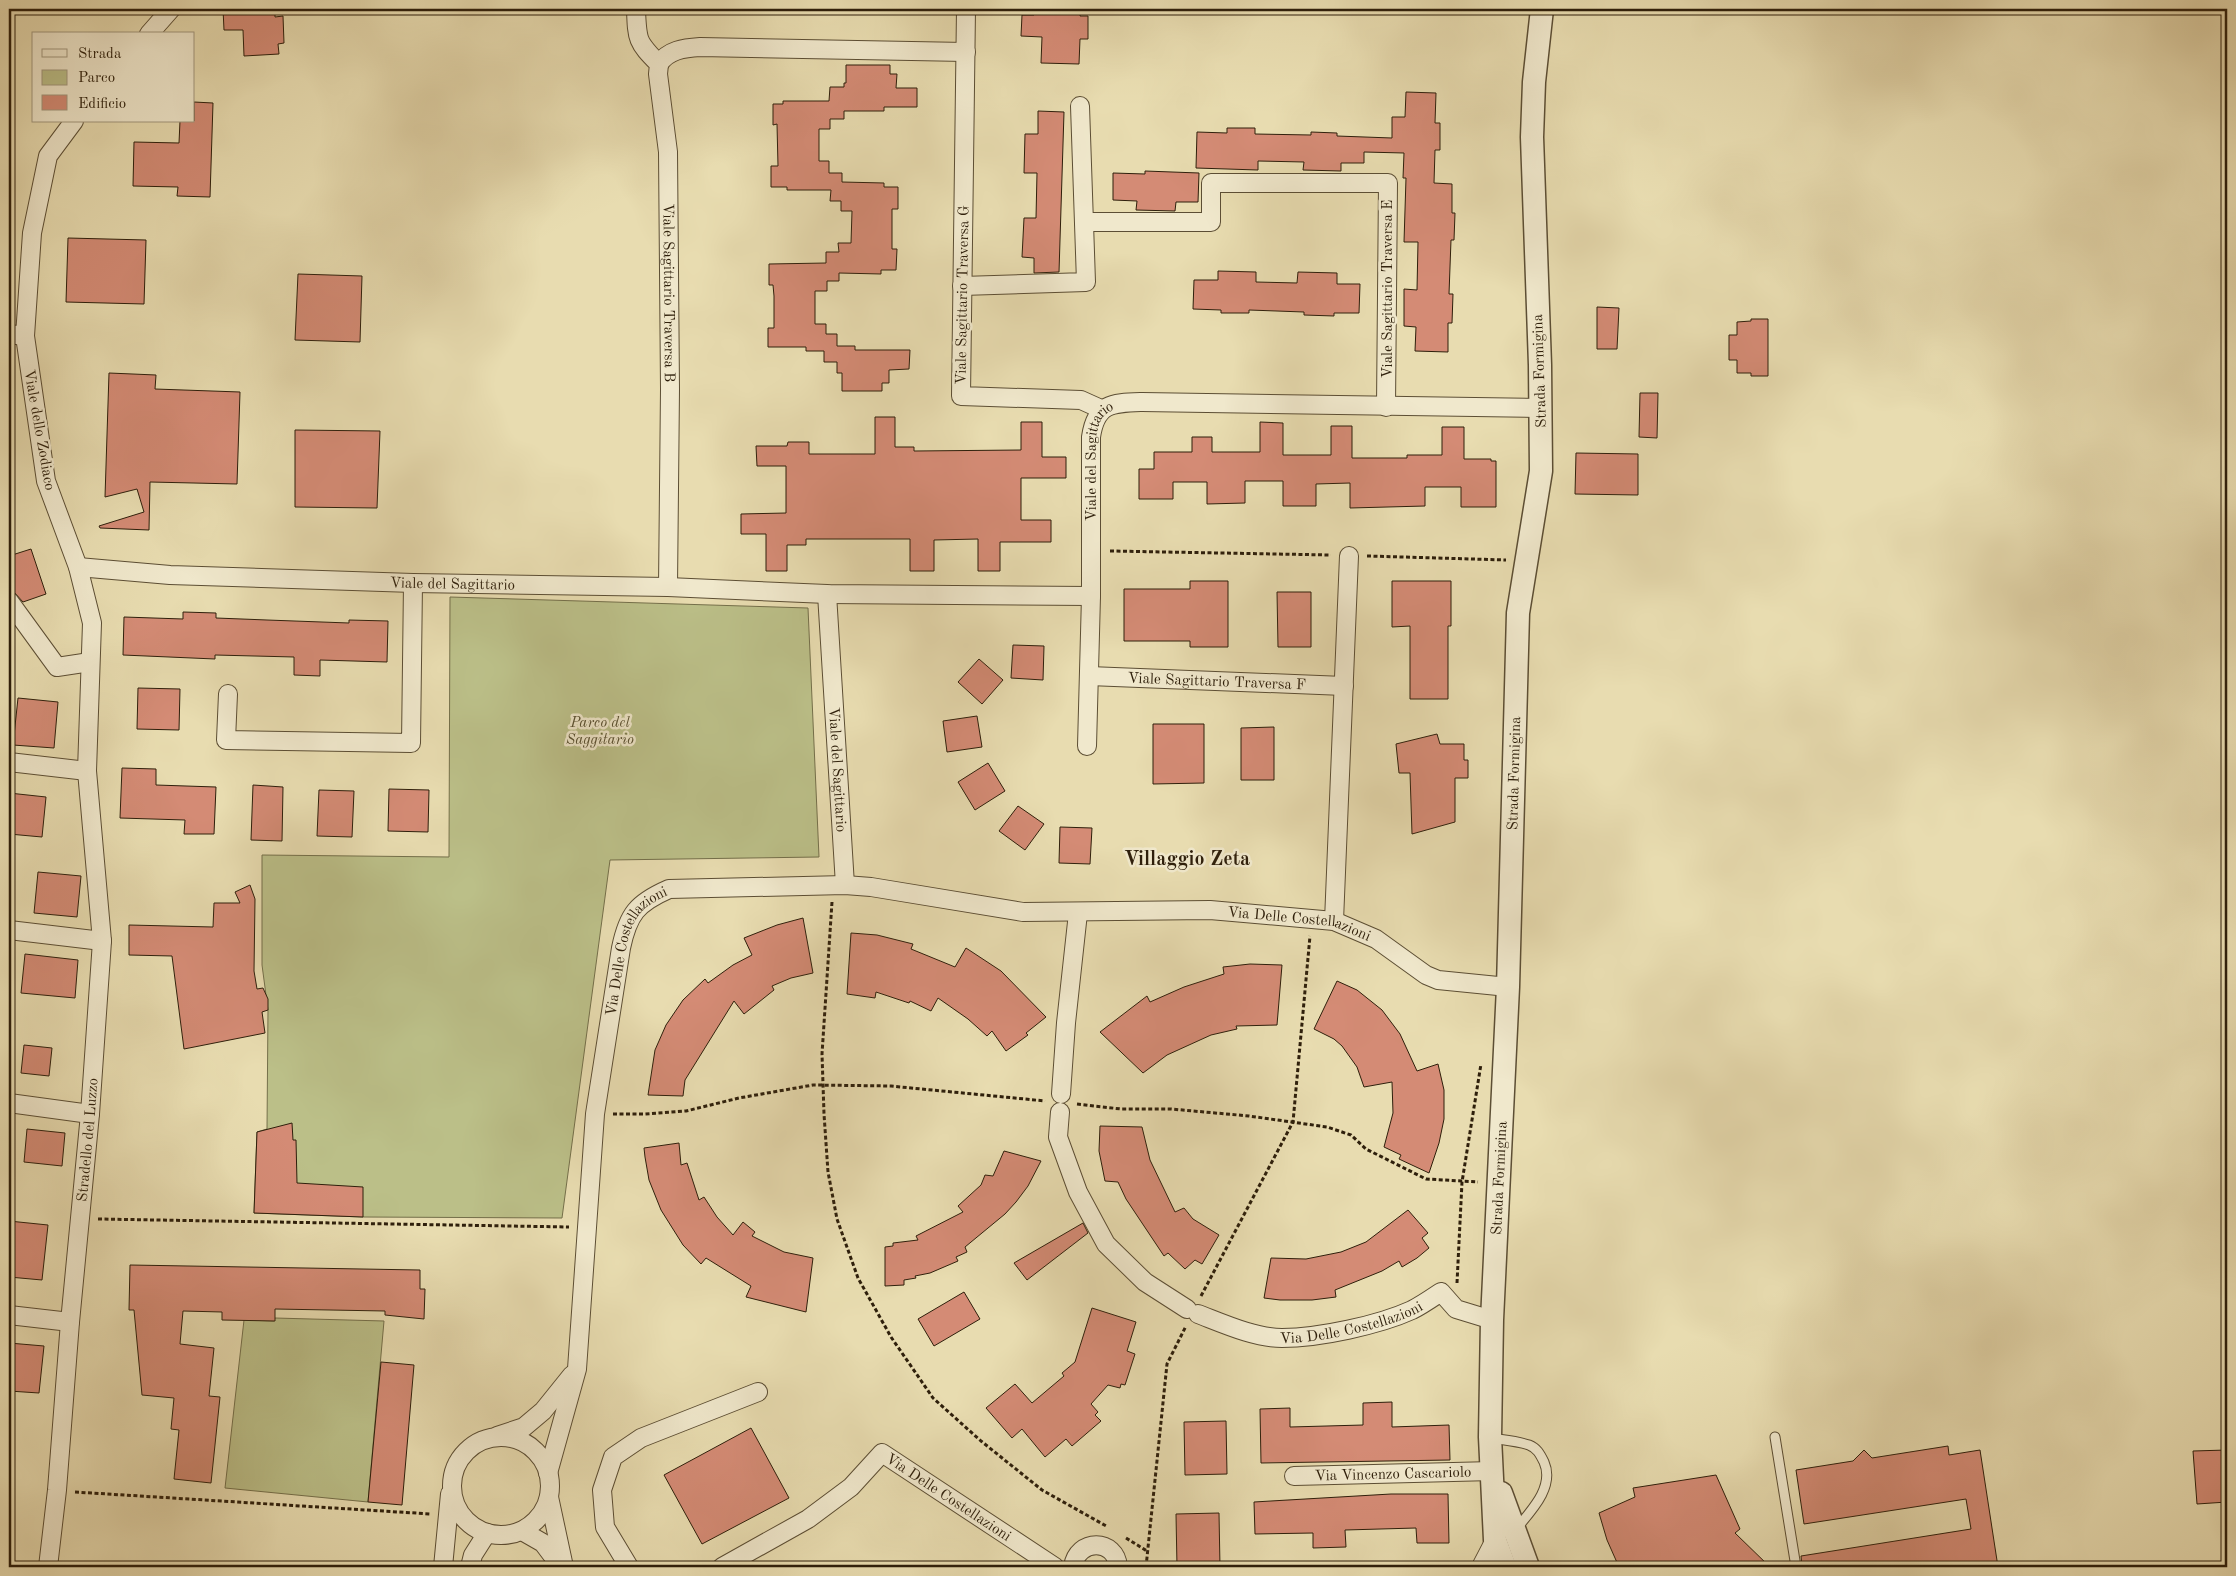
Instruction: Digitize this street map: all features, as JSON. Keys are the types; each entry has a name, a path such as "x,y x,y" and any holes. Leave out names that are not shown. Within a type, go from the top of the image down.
{"street":[{"path":"150,32 171,9"},
{"path":"636,9 636,35 639,42 659,64 663,58 673,52 693,48 966,52"},
{"name":"Viale Sagittario Traversa G","path":"966,9 961,396 1082,400 1101,409"},
{"name":"Strada Formigina","path":"1505,1567 1505,1536 1493,1471 1490,1438 1492,1320 1508,987 1518,613 1541,471 1541,408 1532,137 1534,82 1542,9"},
{"name":"Viale Sagittario Traversa B","path":"659,64 658,74 668,152 670,389 668,587"},
{"path":"962,286 1086,282 1080,106"},
{"name":"Viale dello Zodiaco","path":"73,122 48,156 32,233 17,335 46,481 78,567 92,623 90,662 91,713"},
{"name":"Viale Sagittario Traversa E","path":"1084,222 1212,222 1211,183 1388,184 1386,407"},
{"name":"Viale del Sagittario","path":"78,567 170,576 412,583 668,587 827,594 1091,596 1091,437 1096,416 1101,409 1124,403 1142,402 1541,408"},
{"path":"1334,921 1349,556"},
{"path":"228,694 226,740 411,743 412,583"},
{"name":"Viale del Sagittario","path":"827,594 839,886"},
{"path":"1087,746 1091,596"},
{"path":"9,601 57,668 90,662"},
{"name":"Viale Sagittario Traversa F","path":"1088,676 1344,686"},
{"name":"Stradello del Luzzo","path":"48,1567 57,1490 70,1322 90,1114 102,941 87,771 91,713"},
{"path":"9,762 87,771"},
{"name":"Via Delle Costellazioni","path":"548,1473 577,1369 595,1114 621,948 625,927 633,912 649,898 669,889 839,886 871,888 1023,912 1078,913 1210,910 1312,918 1334,921 1376,939 1426,975 1438,980 1508,987"},
{"name":"Via Delle Costellazioni","path":"1078,913 1066,1023 1058,1137 1078,1192 1106,1244 1145,1282 1193,1312 1236,1329 1282,1338 1330,1333 1380,1321 1413,1309 1441,1292 1456,1309 1492,1320"},
{"path":"9,930 102,941"},
{"path":"9,1103 90,1114"},
{"path":"9,1315 70,1322"},
{"path":"443,1567 451,1486 454,1471 460,1458 470,1447 483,1440 524,1427 543,1411 577,1369"},
{"path":"628,1567 605,1527 602,1490 613,1457 641,1438 758,1392"},
{"path":"483,1440 497,1437 523,1442 534,1450 543,1461 548,1473 549,1497 562,1567"},
{"name":"Via Delle Costellazioni","path":"722,1567 808,1519 851,1487 882,1453 1055,1567"},
{"name":"Via Vincenzo Cascariolo","path":"1294,1476 1493,1471"},
{"path":"451,1486 454,1502 461,1516 472,1527 498,1536 522,1531 534,1522 543,1511 549,1497"},
{"path":"522,1531 543,1543 562,1567"},
{"path":"470,1567 473,1555 487,1533"},
{"name":"Strada Formigina","path":"1481,1567 1505,1536"},
{"name":"Strada Formigina","path":"1505,1536 1528,1567"},
{"path":"1073,1567 1076,1557 1081,1550 1098,1545 1107,1548 1114,1554 1118,1567"}],"lane":[{"path":"1775,1437 1796,1567"},
{"path":"1490,1438 1529,1445 1539,1452 1545,1465 1548,1481 1541,1495 1505,1536"}],"path":[{"path":"1092,551 1512,560"},
{"path":"839,886 822,1054 824,1114 828,1172 836,1219 858,1278 891,1337 933,1398 981,1441 1042,1490 1116,1532"},
{"path":"1146,1567 1167,1364 1293,1122 1312,918"},
{"path":"80,1219 587,1227"},
{"path":"57,1490 448,1515"},
{"path":"1123,1537 1147,1551"}],"green space":[{"name":"Parco del Saggitario","path":"450,597 808,608 819,857 610,860 562,1218 363,1217 254,1213 257,1132 267,1129 268,1010 262,965 262,855 449,857"},
{"path":"275,1318 384,1321 368,1502 225,1488 244,1320 274,1321"}],"building":[{"path":"223,9 275,9 275,17 283,16 284,43 278,44 279,54 244,56 243,30 224,30"},
{"path":"1034,9 1081,9 1080,16 1088,16 1088,39 1080,39 1079,64 1041,63 1042,37 1021,36 1022,15 1034,15"},
{"path":"846,65 890,65 890,74 897,74 896,88 917,88 917,107 884,107 884,111 844,111 844,119 830,119 830,129 819,129 819,161 829,161 829,173 842,173 842,182 884,183 884,187 898,187 898,209 892,209 892,249 897,249 896,270 881,270 881,274 839,273 839,281 827,281 827,291 815,291 815,324 826,324 826,334 837,334 837,346 855,346 855,350 910,350 909,369 889,370 889,383 882,383 882,391 842,391 842,373 837,373 837,362 824,362 824,351 806,351 806,347 768,347 768,328 774,328 774,296 773,285 769,285 769,264 826,263 826,252 839,252 838,243 851,243 852,211 841,211 841,201 830,201 831,190 787,190 787,187 771,187 771,166 778,166 777,124 773,125 773,104 783,104 783,101 829,101 830,87 844,87 844,83 846,83"},
{"path":"1406,92 1436,93 1435,123 1440,123 1440,150 1435,150 1434,183 1452,184 1452,213 1455,213 1454,240 1451,240 1449,294 1453,294 1452,323 1448,323 1448,352 1415,351 1416,327 1404,326 1404,289 1417,290 1418,242 1404,242 1406,178 1403,178 1404,153 1364,152 1364,163 1341,163 1341,171 1303,170 1304,162 1258,161 1258,170 1196,168 1197,132 1227,133 1227,128 1255,128 1255,134 1311,135 1311,132 1337,133 1337,136 1392,138 1392,117 1405,117"},
{"path":"195,102 213,103 210,197 177,196 178,187 133,186 134,142 179,143 180,122 195,122"},
{"path":"1038,111 1064,112 1059,272 1034,273 1034,258 1022,257 1024,218 1036,218 1037,173 1024,173 1025,134 1038,134"},
{"path":"1145,171 1199,173 1198,202 1176,202 1175,211 1136,210 1137,201 1113,200 1113,173 1145,174"},
{"path":"68,238 146,240 144,304 66,302"},
{"path":"1218,271 1256,272 1256,282 1297,283 1298,272 1337,273 1337,284 1360,284 1359,313 1334,313 1334,316 1304,315 1304,312 1249,310 1249,313 1221,313 1221,310 1193,309 1194,280 1218,280"},
{"path":"298,274 362,276 360,342 295,340"},
{"path":"1597,307 1619,308 1617,349 1597,349"},
{"path":"1751,319 1768,319 1768,376 1751,376 1751,373 1737,373 1737,360 1729,360 1729,335 1737,335 1737,322 1751,321"},
{"path":"109,373 156,375 155,389 240,392 237,484 150,482 149,530 100,528 99,526 144,512 137,489 105,497"},
{"path":"1640,393 1658,393 1657,438 1639,437"},
{"path":"875,417 895,417 895,447 914,447 914,451 1021,450 1021,422 1042,422 1042,457 1066,457 1066,478 1021,478 1021,520 1051,520 1051,542 1000,542 1000,571 978,571 978,539 934,540 934,571 910,571 910,539 806,539 806,545 787,545 787,571 766,571 766,534 741,534 741,514 786,513 786,466 757,466 756,446 787,446 788,442 809,442 809,454 875,454"},
{"path":"1260,422 1283,423 1283,455 1331,455 1331,426 1352,426 1352,458 1407,458 1407,455 1442,455 1442,427 1464,427 1464,459 1491,459 1491,461 1496,461 1496,507 1461,507 1461,487 1425,487 1425,506 1350,508 1350,483 1316,484 1316,506 1283,506 1283,481 1245,481 1245,503 1207,504 1207,482 1173,482 1173,499 1139,499 1139,469 1154,469 1154,452 1192,452 1192,437 1212,437 1212,452 1260,452"},
{"path":"295,430 380,431 377,508 295,507"},
{"path":"1576,453 1638,454 1638,495 1575,494"},
{"path":"31,549 46,594 23,602 13,591 9,578 9,556"},
{"path":"1190,581 1228,581 1228,647 1190,647 1190,641 1124,641 1124,589 1190,589"},
{"path":"1392,581 1451,581 1451,626 1448,626 1448,699 1410,699 1410,626 1392,627"},
{"path":"1277,592 1311,592 1311,647 1278,647"},
{"path":"183,612 216,613 216,618 349,623 349,620 388,621 387,662 320,660 320,676 294,675 294,657 215,655 215,659 123,655 124,617 183,619"},
{"path":"1013,645 1044,646 1043,680 1011,678"},
{"path":"979,659 1003,680 982,704 958,682"},
{"path":"138,688 180,689 179,730 137,729"},
{"path":"18,698 58,702 54,748 13,745"},
{"path":"977,716 982,747 947,752 943,721"},
{"path":"1153,724 1204,724 1204,783 1153,784"},
{"path":"1274,727 1274,780 1241,780 1241,728"},
{"path":"1437,734 1440,744 1464,744 1464,760 1468,760 1468,778 1455,778 1455,822 1412,834 1410,773 1399,773 1396,744"},
{"path":"988,763 1005,791 975,810 958,782"},
{"path":"122,768 156,769 156,785 216,787 214,834 184,834 185,820 120,818"},
{"path":"253,785 283,787 282,841 251,840"},
{"path":"389,789 429,790 428,832 388,831"},
{"path":"319,790 354,791 352,837 317,836"},
{"path":"9,793 46,797 42,837 9,834"},
{"path":"1018,806 1044,824 1025,850 999,831"},
{"path":"1060,827 1092,828 1090,864 1059,863"},
{"path":"38,872 81,876 77,917 34,913"},
{"path":"250,885 255,899 254,971 257,989 263,988 268,999 268,1010 262,1012 265,1033 184,1049 172,956 129,955 129,925 213,927 214,903 240,903 235,892"},
{"path":"803,918 813,973 791,978 772,986 774,990 744,1014 734,1001 685,1080 683,1096 648,1095 655,1050 666,1025 683,1000 705,979 708,983 733,965 752,955 744,938 777,925"},
{"path":"851,933 877,935 913,944 911,949 955,967 966,948 1001,971 1046,1017 1026,1033 1028,1035 1006,1051 992,1031 987,1036 968,1019 938,998 931,1011 910,1001 909,1003 876,992 875,998 847,994"},
{"path":"25,954 78,960 75,998 21,993"},
{"path":"1250,964 1282,965 1277,1025 1236,1026 1237,1029 1211,1035 1167,1055 1143,1073 1100,1032 1147,996 1150,1002 1184,987 1224,974 1223,967"},
{"path":"1337,981 1357,990 1382,1010 1400,1034 1417,1071 1438,1064 1444,1090 1444,1119 1439,1143 1429,1173 1399,1159 1401,1155 1384,1147 1393,1113 1392,1082 1364,1087 1357,1067 1342,1046 1334,1039 1314,1029"},
{"path":"24,1045 52,1048 49,1076 21,1073"},
{"path":"292,1123 293,1140 296,1140 297,1183 363,1187 363,1217 254,1213 257,1132"},
{"path":"1100,1126 1142,1127 1150,1160 1175,1212 1184,1208 1193,1219 1219,1235 1202,1264 1195,1260 1185,1269 1168,1253 1164,1256 1126,1199 1118,1182 1105,1181 1099,1151"},
{"path":"27,1129 65,1133 62,1166 24,1162"},
{"path":"679,1143 681,1165 687,1163 699,1200 704,1197 717,1217 733,1235 743,1222 755,1232 752,1236 784,1252 813,1258 806,1312 746,1297 751,1286 706,1258 701,1264 683,1245 661,1210 649,1180 644,1148"},
{"path":"1004,1151 1041,1161 1028,1186 1016,1202 1005,1214 965,1247 967,1252 956,1257 958,1261 930,1273 915,1276 916,1278 904,1280 904,1285 885,1286 885,1247 893,1246 893,1243 918,1240 916,1236 963,1212 958,1206 981,1185 985,1175 993,1176"},
{"path":"1408,1210 1428,1233 1422,1238 1429,1248 1417,1258 1402,1267 1399,1261 1382,1271 1335,1290 1336,1297 1312,1300 1264,1298 1271,1258 1306,1259 1341,1252 1366,1242"},
{"path":"9,1221 48,1225 42,1280 9,1277"},
{"path":"1083,1223 1088,1233 1027,1280 1014,1263"},
{"path":"130,1265 420,1270 420,1289 425,1289 424,1319 385,1315 385,1311 275,1309 275,1321 222,1320 222,1312 183,1311 180,1344 214,1348 209,1396 220,1397 211,1483 174,1479 179,1430 171,1429 174,1398 142,1395 134,1310 129,1310"},
{"path":"964,1292 980,1319 934,1346 918,1319"},
{"path":"1092,1308 1136,1322 1127,1351 1135,1354 1125,1385 1121,1384 1120,1388 1108,1385 1091,1404 1098,1412 1095,1415 1101,1421 1072,1446 1066,1439 1045,1457 1022,1429 1012,1438 986,1408 1015,1384 1032,1403 1064,1376 1062,1373 1075,1362"},
{"path":"9,1343 44,1346 39,1393 9,1391"},
{"path":"381,1362 414,1365 402,1505 368,1502"},
{"path":"1392,1402 1392,1427 1449,1425 1450,1460 1261,1463 1260,1409 1290,1408 1290,1427 1363,1425 1363,1403"},
{"path":"1226,1421 1227,1474 1185,1475 1184,1422"},
{"path":"751,1428 789,1498 702,1544 664,1475"},
{"path":"1948,1446 1949,1455 1980,1450 1998,1567 1802,1567 1801,1556 1971,1529 1966,1499 1804,1524 1796,1470 1853,1461 1864,1450 1872,1458"},
{"path":"2227,1450 2227,1502 2197,1504 2193,1451"},
{"path":"1716,1475 1740,1529 1735,1533 1770,1567 1619,1567 1607,1540 1599,1513 1635,1497 1633,1488"},
{"path":"1391,1494 1448,1494 1449,1543 1417,1543 1416,1528 1345,1530 1346,1547 1313,1548 1313,1533 1255,1534 1254,1502"},
{"path":"1219,1513 1220,1567 1177,1567 1176,1514"}],"district":[{"name":"Villaggio Zeta","path":"1187,858"}]}
